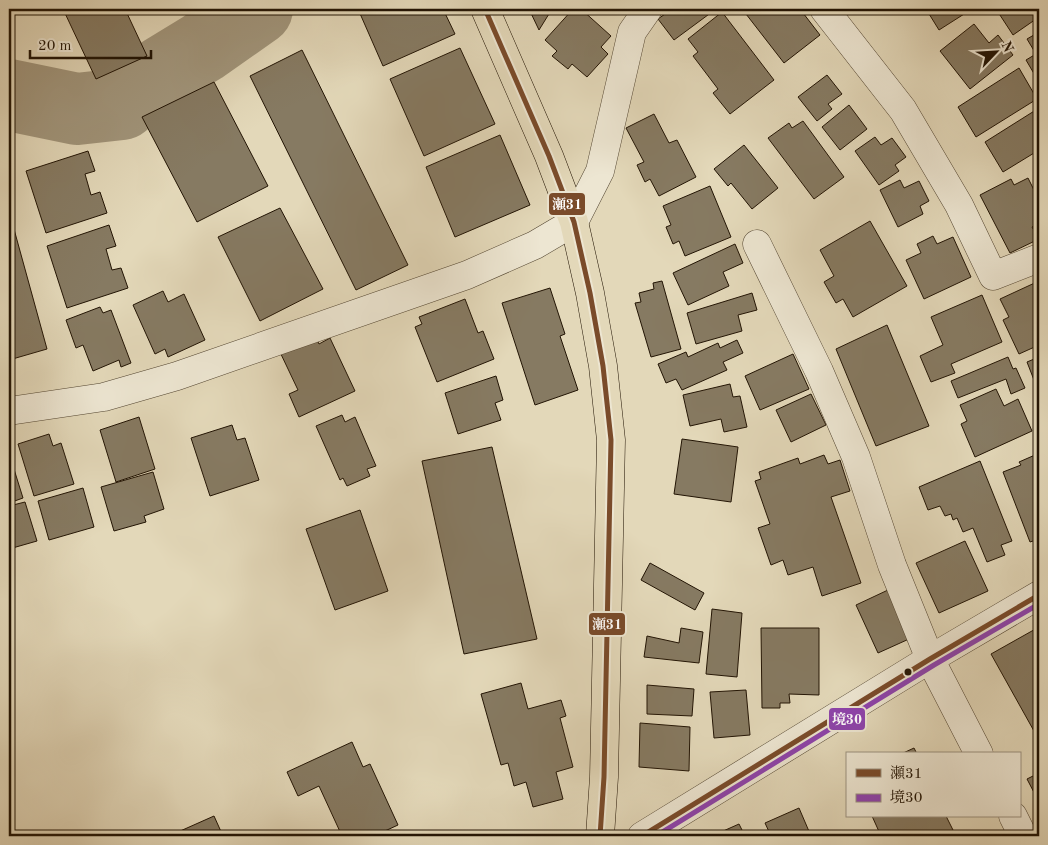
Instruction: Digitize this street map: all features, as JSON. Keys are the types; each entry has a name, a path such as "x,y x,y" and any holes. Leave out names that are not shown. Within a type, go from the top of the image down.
{"main road":[{"path":"485,9 549,156 574,222 590,293 603,366 611,440 604,776 600,836"}],"street":[{"path":"9,411 104,397 177,376 467,275 536,245 574,222 600,171 632,32 648,9"},
{"path":"824,9 903,110 959,205 993,276 1039,258"},
{"path":"758,244 819,371 856,457 892,565 930,659 979,752"},
{"path":"642,836 930,659 1039,595"},
{"path":"1014,818 1023,836"}],"building":[{"path":"63,9 125,9 147,56 96,79"},
{"path":"358,9 443,9 455,34 383,66"},
{"path":"529,9 552,9 539,30"},
{"path":"573,9 581,9 611,36 601,47 608,54 587,77 572,64 568,69 552,56 557,51 545,40"},
{"path":"672,9 716,9 674,40 658,19"},
{"path":"753,9 800,9 820,35 784,63 746,14"},
{"path":"926,9 972,9 939,30"},
{"path":"996,9 1039,9 1039,17 1013,35"},
{"path":"722,12 774,80 730,114 713,93 718,89 693,56 698,52 688,39"},
{"path":"974,24 989,43 998,35 1013,55 970,89 940,51"},
{"path":"1039,32 1039,75 1036,77 1026,60 1036,54 1027,39"},
{"path":"460,48 495,124 424,156 390,79"},
{"path":"302,50 408,265 356,290 250,76"},
{"path":"1019,68 1037,99 976,137 958,107"},
{"path":"827,75 842,94 828,104 832,109 817,121 798,97"},
{"path":"214,82 268,186 197,222 142,117"},
{"path":"849,105 867,129 840,150 822,127"},
{"path":"1039,108 1039,150 1003,172 985,142"},
{"path":"654,114 669,143 677,140 696,177 659,196 650,179 645,182 637,165 644,162 626,128"},
{"path":"803,121 844,177 814,199 768,138 789,123 792,128"},
{"path":"500,135 530,205 455,237 426,167"},
{"path":"875,137 881,145 892,138 906,157 895,165 899,171 879,185 855,151"},
{"path":"744,145 778,188 752,209 731,183 728,186 714,169"},
{"path":"88,151 95,171 85,174 91,195 100,192 107,213 46,233 26,171"},
{"path":"1028,178 1039,200 1039,223 1032,227 1039,239 1010,253 980,195 1011,179 1014,185"},
{"path":"900,180 904,188 919,181 929,201 920,206 923,214 898,227 880,190"},
{"path":"710,186 731,237 685,256 679,241 673,244 666,227 671,225 663,206"},
{"path":"280,208 323,289 260,321 218,237"},
{"path":"9,211 47,349 9,360"},
{"path":"870,221 907,286 853,317 843,299 836,303 824,282 834,276 820,250"},
{"path":"109,225 116,246 106,249 112,270 121,268 128,288 67,308 47,246"},
{"path":"933,236 937,244 953,237 971,277 924,299 906,260 921,253 917,244"},
{"path":"735,244 743,263 723,272 729,286 688,305 673,273"},
{"path":"662,281 681,349 651,357 635,303 641,302 639,293 654,289 653,283"},
{"path":"1039,281 1039,345 1019,354 1003,320 1009,317 1000,299"},
{"path":"550,288 565,334 560,336 578,390 535,405 502,303"},
{"path":"163,291 168,302 184,294 205,340 168,357 165,349 155,354 133,305"},
{"path":"752,293 757,310 738,315 742,331 696,344 687,313"},
{"path":"982,295 1002,342 951,364 955,373 931,382 920,356 943,345 931,317"},
{"path":"465,299 478,333 483,331 494,359 437,382 415,327 422,324 419,317"},
{"path":"100,307 103,313 111,310 131,363 121,367 119,360 93,371 83,345 76,348 66,320"},
{"path":"887,325 929,426 876,446 836,349"},
{"path":"314,333 319,344 330,338 355,391 299,417 289,394 298,390 279,350"},
{"path":"737,340 743,353 723,362 727,370 682,390 676,379 666,383 658,364 686,352 688,357 718,343 720,348"},
{"path":"793,354 809,389 760,410 745,376"},
{"path":"1008,357 1013,369 1016,368 1025,388 1011,394 1006,379 958,398 951,381"},
{"path":"1039,357 1039,393 1027,362"},
{"path":"496,376 503,400 495,403 501,420 458,434 445,393"},
{"path":"730,384 733,397 740,396 747,427 724,432 721,419 690,426 683,395"},
{"path":"996,389 1004,406 1018,399 1032,431 975,457 961,424 967,421 960,405"},
{"path":"811,394 826,425 791,442 776,410"},
{"path":"342,415 345,422 355,417 376,466 367,469 370,476 347,486 343,478 340,480 316,426"},
{"path":"139,417 155,469 116,482 100,430"},
{"path":"232,425 237,440 245,438 259,480 210,496 191,438"},
{"path":"49,434 53,446 61,443 74,484 34,496 18,444"},
{"path":"682,439 738,447 731,502 674,494"},
{"path":"492,447 537,639 464,654 422,461"},
{"path":"824,455 828,464 840,460 850,491 831,497 861,583 822,596 813,567 788,575 783,560 771,565 758,528 770,524 755,481 761,479 759,472 798,458 800,464"},
{"path":"1035,455 1039,466 1039,539 1030,542 1003,472 1021,465 1019,462"},
{"path":"980,461 1012,541 1001,545 1005,555 987,562 973,528 963,532 957,518 953,520 951,514 945,516 940,506 928,510 919,487"},
{"path":"13,466 23,498 9,503 9,468"},
{"path":"153,472 164,509 144,516 146,522 114,531 101,487"},
{"path":"83,488 94,527 49,540 38,501"},
{"path":"25,502 37,541 9,549 9,506"},
{"path":"360,510 388,591 335,610 306,529"},
{"path":"965,541 988,591 939,613 916,563"},
{"path":"650,563 704,593 695,610 641,580"},
{"path":"888,590 909,639 878,653 856,605"},
{"path":"712,609 742,613 737,677 706,674"},
{"path":"1039,627 1039,740 991,654"},
{"path":"681,628 703,632 699,663 644,657 647,636 679,643"},
{"path":"761,628 819,628 819,695 789,694 790,703 780,703 780,708 762,708"},
{"path":"521,683 528,709 561,700 566,716 560,718 573,767 556,772 563,799 533,807 526,782 514,786 508,763 501,765 481,694"},
{"path":"647,685 694,689 692,716 647,714"},
{"path":"746,690 750,735 714,738 710,692"},
{"path":"640,723 690,727 689,771 639,767"},
{"path":"352,742 363,767 370,764 398,825 374,836 342,836 319,786 298,796 287,772"},
{"path":"914,748 916,752 905,752"},
{"path":"1039,773 1039,802 1027,779"},
{"path":"799,808 811,836 771,836 765,823"},
{"path":"214,816 223,836 169,836"},
{"path":"873,818 947,818 956,836 881,836"},
{"path":"739,824 745,836 712,836"}],"waterway":[{"path":"9,95 77,109 122,104 162,72 203,47 257,9"}],"transit line":[{"name":"瀬31","path":"485,9 549,156 574,222 590,293 603,366 611,440 604,777 600,836"},
{"name":"瀬31","path":"642,836 930,659 1039,595"},
{"name":"境30","path":"656,836 934,665 1039,604"}]}
